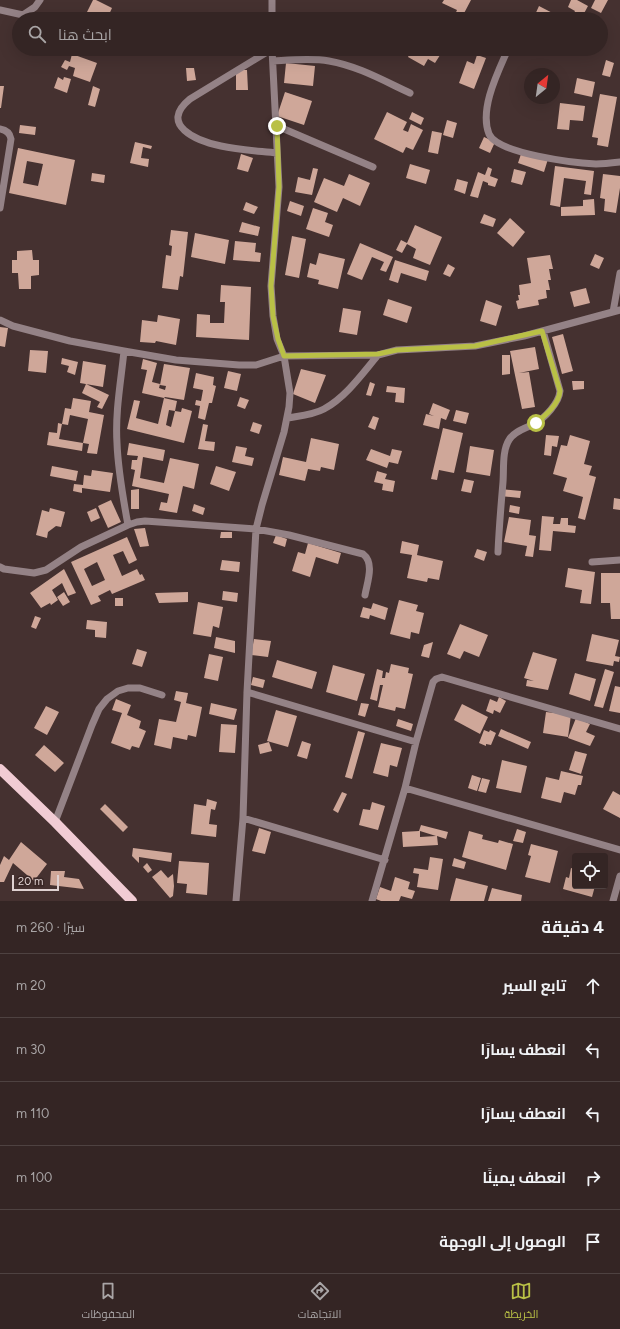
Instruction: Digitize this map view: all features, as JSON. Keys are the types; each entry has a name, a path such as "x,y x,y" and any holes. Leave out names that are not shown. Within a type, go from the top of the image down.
{"main road":[{"path":"0,769 55,822 132,901"}],"street":[{"path":"28,12 35,7 40,0"},
{"path":"272,0 272,12"},
{"path":"0,10 12,13"},
{"path":"261,56 183,104 178,112 177,118 181,128 197,138 220,146 277,153"},
{"path":"236,901 243,818 247,692 256,529 288,418 290,393 284,356 278,339 273,316 271,286 279,187 273,56"},
{"path":"505,56 488,100 487,120 490,135 497,142 511,149 562,160 597,164 620,162"},
{"path":"273,61 328,61 362,70 410,93"},
{"path":"277,126 374,167"},
{"path":"0,129 9,133 11,139 0,208"},
{"path":"0,320 13,326 124,351 176,360 256,365 284,356 378,354 397,350 475,346 542,331 616,311 620,273"},
{"path":"498,552 504,459 508,440 516,432 536,423 543,417 558,401 560,395 542,331"},
{"path":"124,351 116,442 128,525"},
{"path":"288,418 323,410 337,400 378,354"},
{"path":"0,567 4,569 34,573 46,570 81,547 128,525 136,522 158,521 256,529 289,535 363,554 368,557 370,564 365,595"},
{"path":"592,562 620,560"},
{"path":"372,901 385,860 433,682 436,679 442,677 620,729"},
{"path":"55,822 92,725 99,709 107,699 118,691 128,688 140,688 162,694"},
{"path":"247,692 416,742"},
{"path":"405,788 620,850"},
{"path":"243,818 385,860"},
{"path":"613,901 620,876"}],"building":[{"path":"93,0 112,8 110,12 87,12"},
{"path":"444,0 471,0 465,12 456,12 457,10 442,3"},
{"path":"571,0 577,0 588,6 585,12 574,12 568,7"},
{"path":"595,0 608,0 602,12 591,8"},
{"path":"539,6 551,12 536,12"},
{"path":"72,56 78,56 97,63 90,82 73,76 75,68 69,66 67,70 61,67 65,60 70,62"},
{"path":"439,56 435,63 428,59 424,66 408,57"},
{"path":"477,56 486,58 474,89 459,83 467,61 474,64"},
{"path":"606,60 614,63 610,77 602,75"},
{"path":"286,63 315,66 313,86 284,83"},
{"path":"186,68 194,68 196,80 187,81"},
{"path":"236,70 247,70 248,90 236,90"},
{"path":"58,77 63,80 64,77 71,79 67,93 54,88"},
{"path":"577,78 595,82 592,97 574,93"},
{"path":"0,86 4,86 1,108 0,108"},
{"path":"93,86 100,89 95,107 88,105"},
{"path":"285,92 312,101 304,125 277,116"},
{"path":"600,94 617,97 608,147 597,145 598,138 592,137"},
{"path":"560,103 585,106 583,121 570,120 569,130 557,129"},
{"path":"387,112 407,122 403,130 408,132 411,124 423,130 413,150 406,147 403,153 374,139"},
{"path":"412,112 424,118 421,125 409,119"},
{"path":"447,120 457,123 453,138 443,135"},
{"path":"20,125 36,127 35,135 19,133"},
{"path":"432,131 442,133 438,154 428,152"},
{"path":"484,137 495,142 490,153 479,148"},
{"path":"135,142 152,146 151,149 143,147 141,158 149,159 148,167 130,163"},
{"path":"18,148 75,160 66,205 9,193","holes":["27,161 43,164 38,186 23,183"]},
{"path":"522,151 548,159 544,172 518,163"},
{"path":"241,154 253,158 248,172 237,169"},
{"path":"410,164 430,170 426,184 406,178"},
{"path":"555,166 594,171 591,195 584,194 586,181 564,178 560,207 550,205"},
{"path":"488,167 492,169 490,176 498,179 495,187 488,185 488,183 483,181 478,198 470,196 478,172 485,175"},
{"path":"313,168 318,169 312,195 295,192 298,177 310,180"},
{"path":"514,169 526,172 522,185 511,182"},
{"path":"92,173 105,175 104,183 91,181"},
{"path":"349,174 370,183 360,206 343,198 337,212 314,202 324,178 344,186"},
{"path":"603,174 620,176 620,188 616,213 604,211 605,199 600,198"},
{"path":"457,179 468,182 465,194 454,190"},
{"path":"594,199 595,215 561,216 561,207 583,206 583,200"},
{"path":"290,201 304,206 301,216 287,211"},
{"path":"246,202 258,207 254,214 243,210"},
{"path":"313,208 328,213 325,222 333,225 329,237 306,229"},
{"path":"484,214 496,219 493,227 480,223"},
{"path":"510,218 525,232 513,247 497,233"},
{"path":"242,222 260,227 258,236 239,232"},
{"path":"415,225 442,237 430,265 413,258 416,249 407,244 402,253 396,250 401,240 407,243"},
{"path":"171,230 188,232 183,277 180,276 178,290 162,288 166,255 171,256 172,246 169,245"},
{"path":"195,233 229,240 225,264 191,257"},
{"path":"292,236 306,239 299,278 285,275"},
{"path":"235,241 256,243 255,252 261,253 260,262 233,260"},
{"path":"360,243 393,257 386,272 380,270 384,262 372,257 362,280 347,274"},
{"path":"32,250 33,260 39,260 39,275 31,276 31,289 19,289 18,273 12,273 12,260 17,260 17,251"},
{"path":"319,253 345,259 338,289 318,284 319,280 307,277 310,263 316,265"},
{"path":"595,254 604,258 599,269 590,265"},
{"path":"550,255 553,269 549,269 551,280 548,280 550,290 546,290 547,298 538,300 539,305 518,309 516,301 519,300 518,295 520,295 519,285 531,283 527,258"},
{"path":"395,260 429,271 426,281 401,273 398,283 389,280"},
{"path":"448,264 455,268 450,277 443,274"},
{"path":"221,285 251,287 249,340 196,337 197,314 210,315 210,323 224,323 225,302 220,302"},
{"path":"586,288 590,303 574,307 570,292"},
{"path":"388,299 412,307 407,323 383,315"},
{"path":"486,300 502,306 496,326 480,321"},
{"path":"343,308 361,311 357,335 339,332"},
{"path":"158,315 180,319 176,345 156,341 155,343 140,342 142,320 157,322"},
{"path":"0,327 8,328 5,347 0,346"},
{"path":"563,334 573,371 562,374 552,337"},
{"path":"535,347 539,369 519,373 529,372 535,407 522,409 510,351"},
{"path":"30,350 48,351 46,373 28,371"},
{"path":"502,355 510,355 510,374 502,375"},
{"path":"62,358 78,362 75,375 67,372 69,366 61,364"},
{"path":"143,359 157,363 152,382 160,384 159,388 165,390 166,386 160,385 164,364 190,368 184,400 164,398 142,393 147,370 141,369"},
{"path":"83,361 106,365 103,387 80,383"},
{"path":"301,369 326,375 315,403 293,394"},
{"path":"228,371 241,374 237,391 224,388"},
{"path":"196,373 214,377 213,385 216,386 212,403 209,403 205,420 198,418 200,406 195,405 196,400 201,401 203,390 193,388"},
{"path":"572,381 584,381 584,389 573,390"},
{"path":"370,382 375,384 371,396 366,395"},
{"path":"86,384 109,395 102,409 97,407 100,402 82,393"},
{"path":"387,386 405,388 404,403 395,402 396,393 386,392"},
{"path":"240,397 249,400 245,409 237,406"},
{"path":"73,398 91,401 89,412 104,415 97,454 87,453 89,444 83,443 88,419 70,415 68,425 62,424 65,408 71,409"},
{"path":"164,398 177,401 175,411 181,412 182,408 192,411 184,443 127,429 134,400 140,401 136,418 158,424","holes":["169,410 175,411 171,427 166,425"]},
{"path":"433,403 450,410 446,420 441,418 439,429 423,425 426,414 434,416 429,414"},
{"path":"456,410 469,413 466,424 453,421"},
{"path":"373,416 379,418 375,430 368,427"},
{"path":"253,422 262,425 259,434 250,431"},
{"path":"58,423 62,424 59,439 83,443 82,451 47,445 49,432 57,433"},
{"path":"203,424 208,425 205,441 215,442 214,451 198,449"},
{"path":"443,428 463,433 454,473 439,470 437,480 431,479"},
{"path":"546,435 559,436 557,447 552,446 551,456 544,455"},
{"path":"570,435 590,441 584,464 592,466 589,475 596,477 585,520 578,518 583,497 563,491 567,478 553,474 561,445 567,446"},
{"path":"311,438 339,444 334,470 321,467 320,471 308,469 305,481 279,475 283,457 306,462"},
{"path":"129,443 165,450 163,461 143,457 140,478 164,483 170,458 199,464 194,489 183,486 177,513 159,510 161,502 167,503 169,494 132,486 135,470 131,469 132,460 137,460 138,456 127,455"},
{"path":"236,446 247,448 245,456 254,458 252,466 232,462"},
{"path":"470,446 494,450 490,476 466,472"},
{"path":"371,449 390,456 392,449 402,451 398,464 389,462 387,468 366,460"},
{"path":"52,466 78,471 76,481 50,476"},
{"path":"216,466 236,472 229,491 210,484"},
{"path":"92,470 113,473 110,492 82,488 82,493 73,491 74,484 83,485 84,475 91,476"},
{"path":"377,471 387,474 385,479 395,481 393,492 382,490 383,484 374,482"},
{"path":"464,479 474,481 471,493 461,491"},
{"path":"139,489 139,509 131,509 131,490"},
{"path":"501,489 521,491 520,498 500,496"},
{"path":"614,498 620,499 620,510 613,509"},
{"path":"111,500 121,522 108,528 98,506"},
{"path":"194,504 205,508 203,515 192,511"},
{"path":"510,505 520,507 519,514 509,512"},
{"path":"50,508 65,512 61,527 56,526 48,532 47,538 36,535 42,510 49,512"},
{"path":"96,508 100,518 91,522 87,512"},
{"path":"542,516 554,517 553,524 560,524 561,518 568,518 568,525 576,526 575,533 553,531 551,551 539,550"},
{"path":"509,517 531,520 529,535 536,536 533,557 525,556 527,546 504,542"},
{"path":"145,528 149,546 140,547 134,529"},
{"path":"221,532 232,532 232,538 220,538"},
{"path":"276,535 287,539 285,547 273,543"},
{"path":"127,537 137,560 129,564 123,551 113,555 122,576 137,569 145,580 112,594 110,590 98,596 101,601 91,605 71,562","holes":["97,562 105,580 92,586 84,569"]},
{"path":"402,541 419,545 417,555 443,561 439,580 428,578 427,582 407,578 412,555 400,553"},
{"path":"308,543 341,553 338,564 316,557 310,577 292,571 298,552 305,554"},
{"path":"477,549 487,552 484,561 474,557"},
{"path":"222,560 240,562 239,572 220,570"},
{"path":"568,568 595,572 591,604 580,603 582,590 565,587"},
{"path":"64,569 76,593 68,596 62,583 52,590 58,600 51,605 50,603 41,608 30,593"},
{"path":"601,573 620,573 620,619 611,619 610,603 601,603"},
{"path":"223,591 238,593 237,602 222,600"},
{"path":"64,592 70,602 63,606 57,597"},
{"path":"188,592 188,602 159,603 155,593"},
{"path":"115,598 123,598 123,606 115,606"},
{"path":"399,600 418,605 416,611 424,613 419,634 411,632 410,639 390,634"},
{"path":"198,602 223,607 219,628 213,626 211,637 193,634"},
{"path":"373,603 388,608 385,620 370,615 369,619 360,617 363,607 371,609"},
{"path":"35,616 41,618 36,629 31,627"},
{"path":"87,620 107,622 106,638 95,637 95,630 86,629"},
{"path":"460,624 488,635 479,657 464,651 460,659 447,654"},
{"path":"592,634 619,640 615,656 620,657 619,662 614,661 613,666 586,661"},
{"path":"216,637 235,641 235,653 214,648"},
{"path":"254,639 271,641 268,657 251,655"},
{"path":"433,642 429,658 421,656 424,645"},
{"path":"137,649 147,652 142,667 132,664"},
{"path":"533,652 557,659 548,690 526,686 527,680 534,681 524,678"},
{"path":"209,654 223,657 218,681 204,678"},
{"path":"277,660 317,672 312,689 272,677"},
{"path":"391,664 409,668 408,673 413,674 405,709 396,707 395,711 378,707 383,685 380,685 377,701 370,699 377,669 383,671 382,678 385,678 386,672 389,673"},
{"path":"333,665 365,674 357,701 326,692"},
{"path":"605,669 614,672 603,708 594,706"},
{"path":"575,673 596,679 590,701 569,694"},
{"path":"253,677 265,680 263,688 251,685"},
{"path":"615,686 620,687 620,713 609,711"},
{"path":"176,691 188,693 186,703 202,707 196,737 188,735 187,740 173,737 171,749 154,745 159,719 176,722 181,702 174,700"},
{"path":"499,697 506,701 500,713 494,710 493,714 486,711 490,699 497,702"},
{"path":"116,699 131,705 127,715 141,721 139,728 146,731 139,748 132,746 130,750 111,743 122,713 112,710"},
{"path":"211,703 237,709 234,720 209,714"},
{"path":"361,703 369,704 365,717 358,715"},
{"path":"462,704 488,717 480,734 454,720"},
{"path":"46,706 59,712 47,735 34,728"},
{"path":"276,710 297,716 288,747 267,741"},
{"path":"546,712 571,715 568,737 543,733"},
{"path":"576,718 590,724 586,732 595,736 590,746 568,738"},
{"path":"398,719 413,724 411,731 396,726"},
{"path":"221,724 237,725 235,753 219,752"},
{"path":"501,729 531,742 528,749 498,736"},
{"path":"484,730 489,732 490,730 496,733 491,745 486,744 486,746 479,743"},
{"path":"358,731 365,733 352,779 345,777"},
{"path":"302,741 311,744 307,759 297,756"},
{"path":"269,742 272,751 260,754 258,745"},
{"path":"381,743 402,748 397,767 390,765 388,777 373,773"},
{"path":"44,745 64,763 55,772 35,755"},
{"path":"575,751 587,754 581,774 569,770"},
{"path":"502,760 527,766 521,793 496,788"},
{"path":"561,771 583,776 581,785 578,785 575,795 564,792 561,803 541,798 546,777 559,780"},
{"path":"472,775 481,778 477,791 468,788"},
{"path":"482,778 490,780 486,793 478,791"},
{"path":"613,791 620,795 620,818 603,809"},
{"path":"342,792 347,794 338,813 333,810"},
{"path":"207,799 217,802 215,810 211,809 209,824 217,825 216,837 191,834 194,804 206,806"},
{"path":"372,802 385,806 378,830 359,825 363,809 370,810"},
{"path":"105,804 128,827 123,832 100,809"},
{"path":"421,825 448,832 446,839 437,836 438,845 403,847 402,832 419,831","holes":["420,831 436,836 420,837"]},
{"path":"259,828 271,832 265,854 252,851"},
{"path":"517,829 526,832 523,843 513,841"},
{"path":"469,831 483,835 482,839 498,843 499,840 513,844 506,870 462,857"},
{"path":"21,842 47,864 34,881 13,863 4,882 0,882 0,865 4,856 9,860"},
{"path":"531,844 558,851 550,883 525,877 531,856 528,855"},
{"path":"133,848 172,853 171,862 139,857 139,863 132,856"},
{"path":"430,857 443,859 438,890 417,887 419,874 413,873 414,868 428,870"},
{"path":"454,858 466,862 464,869 452,866"},
{"path":"179,861 209,863 207,895 186,893 187,884 177,883"},
{"path":"147,863 152,870 148,873 143,867"},
{"path":"572,868 572,889 594,889 592,897 563,889 566,877 569,878"},
{"path":"161,870 168,878 173,874 173,896 170,898 152,877"},
{"path":"51,871 65,871 64,877 79,879 84,889 50,885"},
{"path":"395,877 410,882 408,889 415,891 412,899 401,896 399,901 381,901 376,899 380,887 391,891"},
{"path":"456,878 488,886 484,901 450,901"},
{"path":"492,888 522,895 521,901 488,901"}],"route":[{"path":"277,126 279,187 271,286 273,316 278,339 284,356 378,354 397,350 475,346 542,331 560,395 558,401 536,423"}]}
